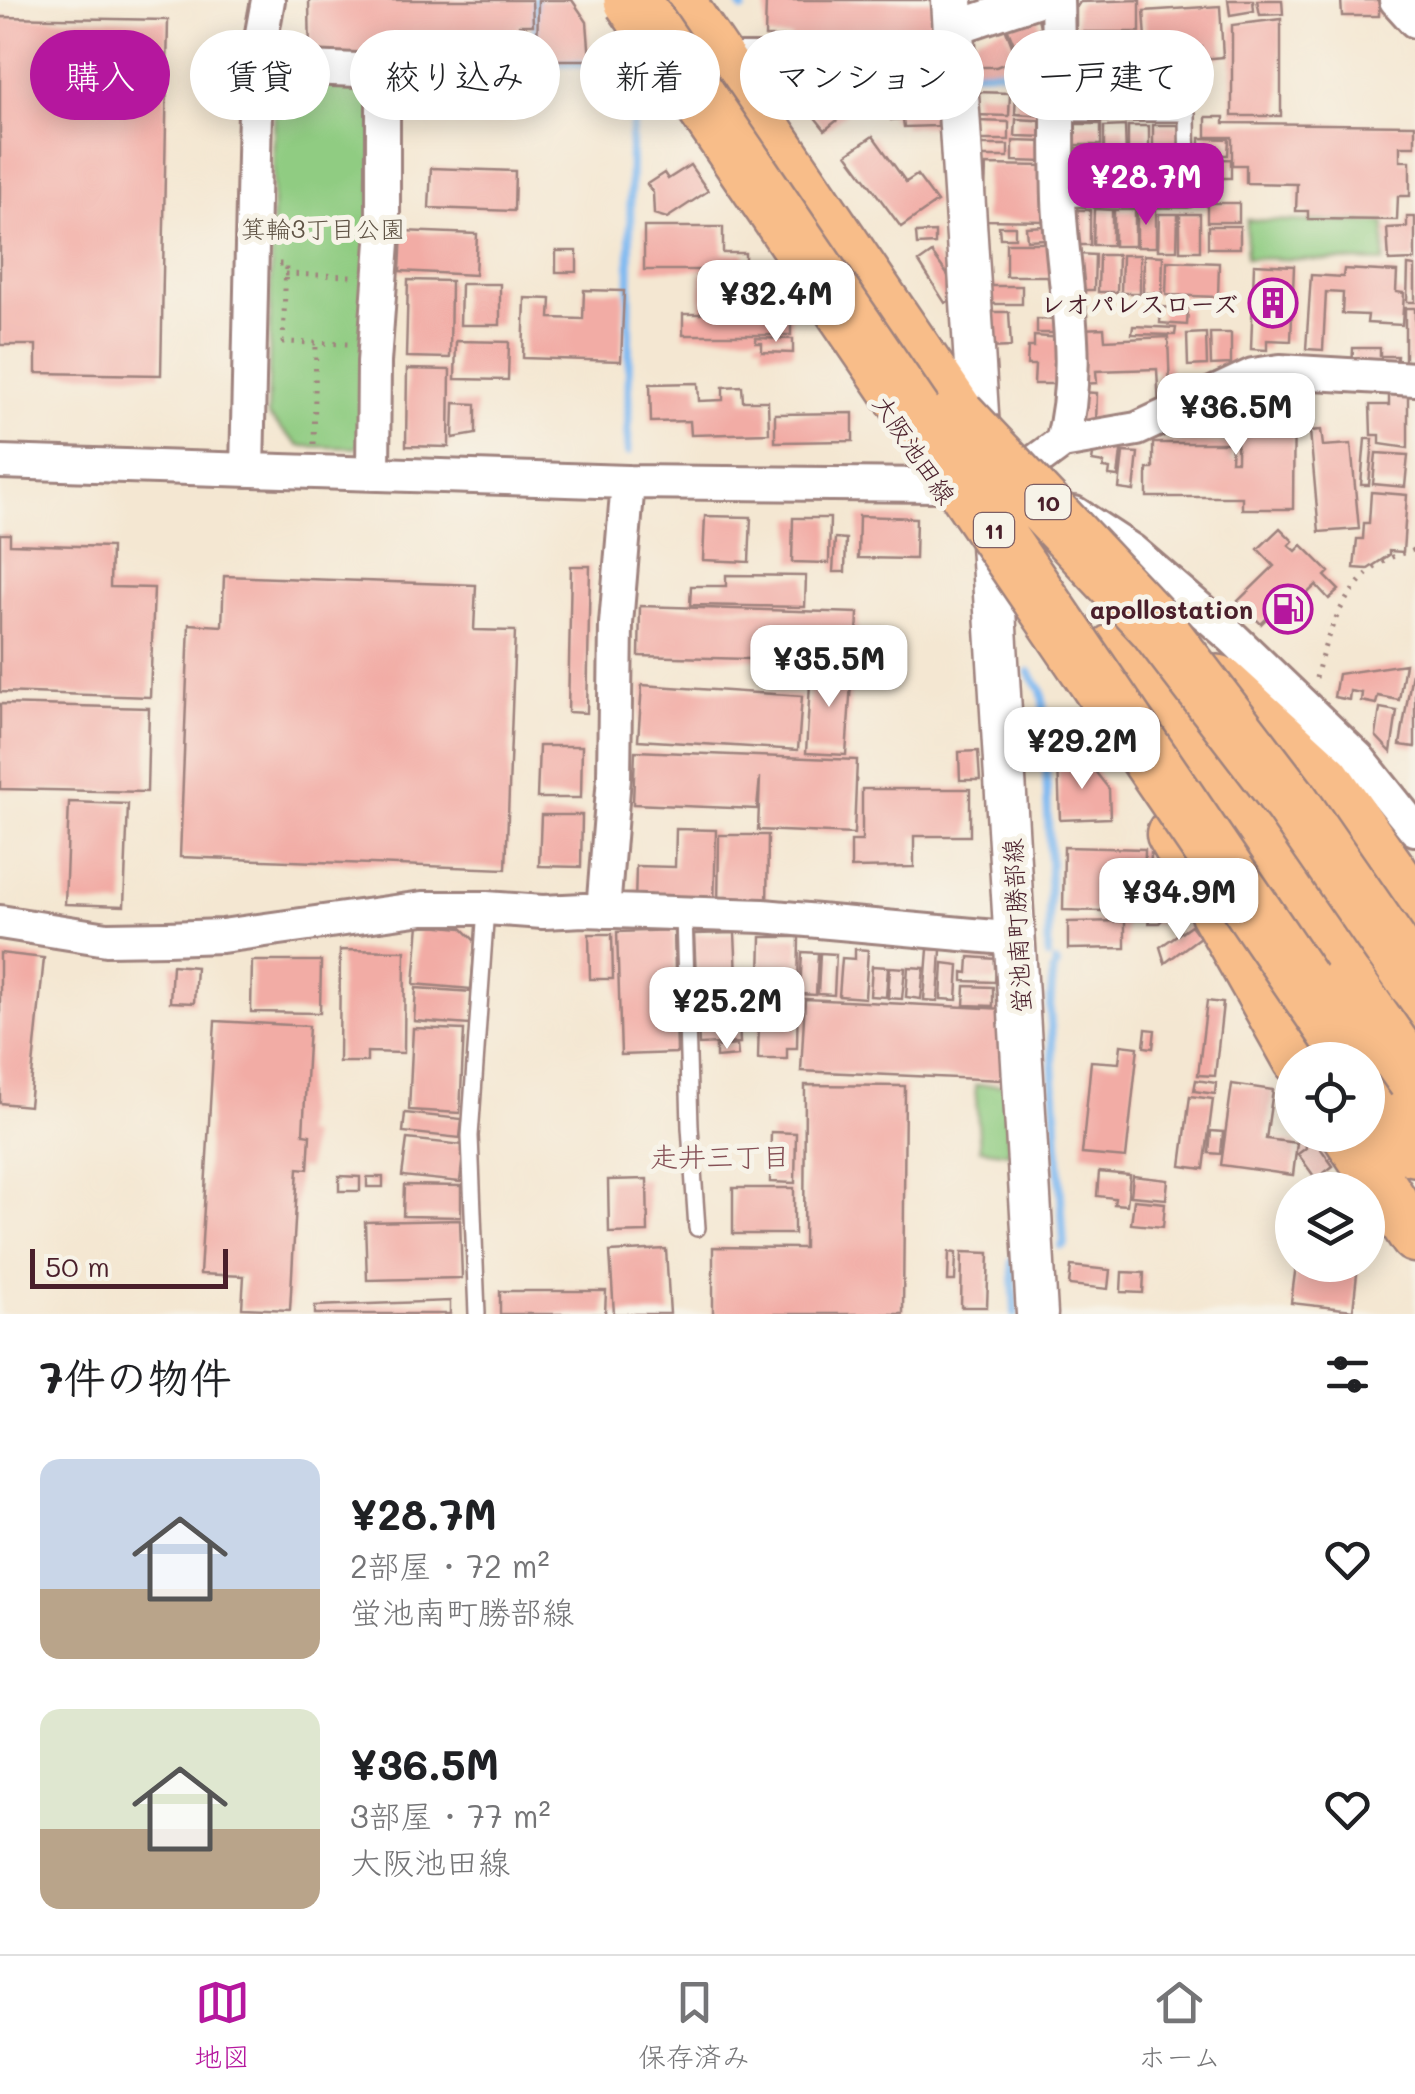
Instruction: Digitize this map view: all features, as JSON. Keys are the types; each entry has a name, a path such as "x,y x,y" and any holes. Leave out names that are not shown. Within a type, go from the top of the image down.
{"highway":[{"name":"11","path":"632,0 1343,1042"},
{"name":"11","path":"674,0 1136,640 1379,995 1415,1054"},
{"name":"11","path":"1136,640 1339,766 1415,874"},
{"name":"11","path":"1136,640 1324,780 1415,909"},
{"name":"11","path":"1136,640 1308,790 1415,944"},
{"name":"11","path":"1136,640 1291,802 1415,981"},
{"name":"11","path":"1136,640 1276,813 1393,980 1415,1022"},
{"name":"11","path":"1136,640 1415,1079"},
{"path":"1385,1103 1415,1148"}],"main road":[{"name":"大阪池田線","path":"610,0 1190,861 1290,1042"},
{"name":"10","path":"698,0 740,60"},
{"name":"10","path":"779,120 966,408 1040,465 1415,992"},
{"path":"1359,1152 1415,1237"}],"street":[{"path":"263,30 268,0"},
{"path":"954,29 1038,0"},
{"path":"1057,0 1058,30"},
{"path":"1396,0 1415,21"},
{"name":"蛍池南町勝部線","path":"954,29 966,408 995,567 1037,1314"},
{"path":"330,70 382,72 382,242 374,362 373,474"},
{"path":"246,470 255,120"},
{"path":"1040,465 1071,384 1072,320 1059,198 1060,120"},
{"path":"1040,465 1137,428 1253,375 1280,371 1415,379"},
{"path":"0,462 628,482 939,485"},
{"path":"1040,465 1309,710 1388,792 1415,830"},
{"path":"603,911 614,778 616,624 628,482"},
{"path":"0,922 108,939 167,938 222,936 423,908 486,916 603,911 684,922 798,919 1017,939"}],"lane":[{"path":"1059,198 1188,198 1187,120"},
{"path":"476,1314 470,1136 486,916"},
{"path":"684,922 697,1228"}],"path":[{"path":"351,327 350,344 284,342 285,274 352,276 352,293"},
{"path":"314,452 316,343"},
{"path":"1309,710 1322,654 1346,598 1392,556 1415,550"}],"green space":[{"name":"箕輪3丁目公園","path":"330,80 350,80 350,120 374,120 365,436 356,448 299,446 268,416 274,120 330,120"},
{"path":"1247,220 1385,223 1384,262 1246,258"},
{"path":"975,1085 1005,1085 1009,1153 980,1149"}],"building":[{"path":"309,0 532,0 533,25 519,25 519,30 350,30 350,59 330,59 330,30 310,30"},
{"path":"538,0 572,0 587,22 588,30 580,30 580,60 560,60 560,30 538,30"},
{"path":"766,0 933,0 932,30 765,30"},
{"path":"1140,0 1140,30 1076,30 1076,8 1080,2"},
{"path":"1228,0 1253,0 1254,11 1230,15"},
{"path":"1257,0 1282,0 1283,14 1260,15"},
{"path":"1341,0 1379,0 1379,16 1342,16"},
{"path":"1220,6 1223,57 1214,58 1214,30 1145,30 1144,11"},
{"path":"1037,15 1041,30 1008,30 1007,27"},
{"path":"0,17 168,20 168,30 30,30 30,120 166,120 161,375 36,373 36,345 0,345"},
{"path":"1281,19 1281,116 1232,116 1232,25"},
{"path":"1005,27 1004,64 984,67 984,34"},
{"path":"984,92 1004,93 1004,116 984,115"},
{"path":"1214,117 1224,117 1224,123 1415,125 1415,146 1400,146 1400,161 1410,161 1410,196 1398,196 1397,220 1308,219 1308,211 1296,211 1297,184 1246,183 1246,165 1232,165 1232,137 1206,137 1206,120"},
{"path":"817,120 837,120 825,130"},
{"path":"903,120 938,120 938,126 904,127"},
{"path":"1016,120 1050,121 1050,137 1015,136"},
{"path":"976,121 1009,122 1009,140 976,140"},
{"path":"1076,124 1101,124 1101,145 1070,145 1070,132"},
{"path":"1153,125 1180,125 1180,147 1153,146"},
{"path":"1125,126 1126,157 1104,157 1104,127"},
{"path":"1128,126 1149,126 1149,158 1128,158"},
{"path":"873,136 906,182 917,175 937,202 901,227 847,154"},
{"path":"1200,138 1229,139 1228,155 1200,155"},
{"path":"1013,141 1048,142 1047,162 1013,161"},
{"path":"974,145 1008,145 1008,157 974,157"},
{"path":"1070,148 1101,148 1101,168 1070,168"},
{"path":"1151,149 1179,149 1179,168 1152,169"},
{"path":"1231,159 1231,178 1202,178 1202,160"},
{"path":"1106,161 1126,161 1126,192 1106,192"},
{"path":"1129,162 1148,162 1148,191 1129,191"},
{"path":"690,165 708,191 667,218 654,214 653,193 647,184 664,173 668,179"},
{"path":"986,165 1046,166 1044,221 984,220"},
{"path":"431,168 515,171 514,211 429,208"},
{"path":"1152,171 1179,171 1175,192 1152,192"},
{"path":"1207,203 1239,203 1239,222 1207,222"},
{"path":"1094,209 1112,210 1112,245 1093,245"},
{"path":"1075,210 1090,210 1090,245 1077,245"},
{"path":"1114,210 1135,210 1135,246 1114,246"},
{"path":"1137,210 1156,210 1156,247 1137,247"},
{"path":"1159,214 1178,214 1177,250 1158,250"},
{"path":"1180,214 1200,214 1200,251 1180,251"},
{"path":"1407,217 1415,217 1415,260 1389,261 1387,228 1407,227"},
{"path":"999,226 1015,226 1015,238 1000,238"},
{"path":"1046,226 1046,239 1027,240 1026,227"},
{"path":"1208,226 1240,226 1240,248 1208,248"},
{"path":"644,227 723,227 723,253 745,253 745,270 644,270"},
{"path":"402,231 477,234 475,275 400,271"},
{"path":"935,232 935,244 917,245 916,233"},
{"path":"1006,243 1055,243 1055,276 1006,276"},
{"path":"556,251 577,251 577,272 556,272"},
{"path":"932,253 949,277 949,301 945,303 919,262"},
{"path":"1077,254 1095,255 1094,290 1077,290"},
{"path":"1099,255 1118,255 1117,292 1098,292"},
{"path":"1122,255 1140,255 1140,293 1121,293"},
{"path":"1144,255 1163,256 1162,293 1143,293"},
{"path":"1167,261 1219,263 1218,297 1166,295"},
{"name":"レオパレスローズ","path":"1254,264 1294,266 1291,341 1267,340 1267,350 1251,349"},
{"path":"1408,265 1415,266 1415,302 1407,302"},
{"path":"1344,269 1397,272 1396,292 1404,293 1402,325 1367,323 1368,315 1342,314 1343,293 1326,292 1323,350 1306,349 1311,275 1343,277"},
{"path":"701,274 754,275 754,301 791,301 791,335 683,335 683,314 701,314"},
{"path":"408,280 451,281 450,358 406,357"},
{"path":"461,284 500,284 500,325 460,325"},
{"path":"983,286 1022,286 1022,304 983,304"},
{"path":"584,290 624,291 621,361 523,358 525,298 551,299 550,318 583,319"},
{"path":"1161,307 1188,309 1187,325 1160,323"},
{"path":"1405,308 1415,308 1415,363 1405,363"},
{"path":"987,312 1009,312 1011,347 987,348"},
{"path":"1037,319 1059,320 1065,333 1037,333"},
{"path":"1133,326 1176,328 1175,335 1132,334"},
{"path":"1104,328 1105,340 1168,337 1171,415 1159,410 1157,369 1096,371 1097,383 1082,384 1080,329"},
{"path":"1206,333 1207,365 1188,366 1187,334"},
{"path":"1210,333 1231,333 1231,364 1211,365"},
{"path":"1034,336 1063,338 1062,384 1034,384 1035,365 1027,365 1028,347 1034,347"},
{"path":"756,338 793,339 793,353 762,352 762,343 756,343"},
{"path":"456,341 509,342 508,380 455,379"},
{"path":"1353,348 1380,348 1380,356 1397,356 1396,371 1352,371"},
{"path":"407,369 450,370 449,447 406,446"},
{"path":"698,383 699,401 723,400 723,387 742,386 743,401 768,401 769,433 691,435 690,421 651,422 650,384"},
{"path":"1255,388 1294,388 1293,509 1242,509 1242,497 1147,497 1147,469 1153,469 1153,443 1232,443 1231,461 1237,461 1238,394 1255,394"},
{"path":"1078,392 1097,393 1096,424 1078,423"},
{"path":"1389,393 1408,393 1408,448 1380,444 1380,435 1371,435 1370,405 1389,405"},
{"path":"454,403 476,404 476,434 453,438"},
{"path":"853,413 853,441 775,442 775,414"},
{"path":"1321,430 1323,446 1351,444 1359,529 1319,532 1310,431"},
{"path":"1365,439 1373,439 1369,485 1361,485"},
{"path":"1122,443 1118,477 1109,476 1110,469 1103,468 1104,463 1092,461 1094,449"},
{"path":"1123,452 1138,453 1134,491 1119,489"},
{"path":"1376,453 1408,455 1405,487 1373,484"},
{"path":"1371,492 1407,495 1403,552 1389,551 1389,555 1368,569 1354,568 1357,539 1363,539 1364,523 1369,523"},
{"path":"705,516 751,517 749,562 703,560"},
{"path":"859,516 916,518 915,559 858,558"},
{"path":"793,518 830,518 829,563 792,562"},
{"path":"1280,528 1293,541 1289,545 1296,551 1302,545 1329,572 1325,576 1339,590 1329,599 1316,585 1296,604 1288,597 1261,624 1238,601 1274,566 1258,549"},
{"path":"0,534 10,534 10,544 111,547 110,587 154,588 150,697 0,692"},
{"path":"835,538 846,539 845,572 833,572"},
{"path":"571,566 590,566 587,713 568,712"},
{"path":"726,575 806,576 805,607 690,605 691,586 726,586"},
{"path":"224,576 476,585 474,630 515,631 506,869 180,857 189,624 222,626"},
{"path":"640,606 858,613 856,662 639,656"},
{"path":"1405,664 1399,700 1378,696 1376,704 1361,701 1362,693 1350,691 1349,700 1334,697 1338,674"},
{"path":"811,666 852,668 846,755 806,753"},
{"path":"1415,667 1415,747 1400,745"},
{"path":"642,685 802,696 798,750 638,740"},
{"path":"0,704 149,708 147,792 0,789"},
{"path":"1380,708 1397,711 1391,752 1376,736"},
{"path":"539,746 582,746 581,798 537,798"},
{"path":"635,751 857,760 854,834 758,830 760,777 757,809 633,804"},
{"path":"978,751 980,780 960,780 959,752"},
{"path":"1086,760 1109,789 1110,818 1060,820 1058,762"},
{"path":"862,789 970,789 970,836 914,836 914,867 851,868 851,841 862,841"},
{"path":"69,802 128,804 124,906 65,904"},
{"path":"541,815 582,815 581,867 539,866"},
{"path":"676,829 716,830 714,908 635,906 636,866 675,867"},
{"path":"719,835 768,835 767,910 718,909"},
{"path":"1064,847 1145,849 1144,912 1063,910"},
{"path":"1151,852 1176,885 1170,912 1159,923 1149,923"},
{"path":"1125,921 1125,948 1068,949 1068,922"},
{"path":"419,924 462,928 475,941 471,989 414,984"},
{"path":"1191,925 1200,937 1165,963 1160,947"},
{"path":"674,930 677,1053 621,1055 617,932"},
{"path":"735,933 740,1043 699,1045 694,934"},
{"path":"589,934 612,934 613,979 590,979"},
{"path":"761,937 799,937 797,1048 787,1048 787,1059 758,1059"},
{"path":"855,949 868,950 865,998 839,996 842,958 855,959"},
{"path":"928,949 941,950 938,1001 924,1000"},
{"path":"340,950 405,951 404,1053 367,1052 367,1062 339,1062"},
{"path":"802,952 818,953 816,995 800,994"},
{"path":"0,953 44,958 29,1106 0,1103"},
{"path":"820,953 836,954 834,995 818,994"},
{"path":"969,957 997,959 995,982 963,981"},
{"path":"252,961 321,961 320,1013 251,1012"},
{"path":"943,963 959,965 957,1000 941,999"},
{"path":"172,965 196,967 194,1003 170,1002"},
{"path":"872,966 888,967 886,997 870,996"},
{"path":"890,967 905,968 902,999 888,998"},
{"path":"908,967 924,968 921,999 906,997"},
{"path":"965,986 993,987 993,1006 964,1005"},
{"path":"416,988 472,992 470,1025 414,1021"},
{"path":"805,999 1006,1009 1002,1080 801,1071"},
{"path":"1207,1001 1223,1003 1215,1076 1198,1075"},
{"path":"215,1021 309,1026 303,1134 310,1135 308,1169 298,1168 290,1310 242,1308 244,1276 200,1274"},
{"path":"413,1028 464,1030 460,1113 409,1110"},
{"path":"1146,1029 1155,1030 1153,1048 1144,1047"},
{"path":"737,1045 738,1056 716,1058 716,1047"},
{"path":"1121,1045 1138,1047 1126,1158 1082,1154 1091,1061 1119,1063"},
{"path":"1196,1080 1216,1083 1215,1094 1194,1091"},
{"path":"1232,1084 1273,1090 1266,1139 1275,1140 1275,1152 1296,1152 1293,1172 1221,1165"},
{"path":"805,1085 905,1086 903,1314 713,1314 713,1247 804,1248"},
{"path":"1190,1096 1213,1099 1204,1169 1181,1166"},
{"path":"405,1113 462,1119 460,1138 403,1132"},
{"path":"1211,1131 1223,1132 1221,1154 1209,1153"},
{"path":"771,1132 796,1133 795,1183 770,1182"},
{"path":"407,1139 464,1145 460,1182 402,1176"},
{"path":"1323,1152 1333,1166 1325,1172 1311,1172 1298,1154"},
{"path":"1099,1172 1130,1175 1127,1205 1114,1204 1115,1198 1097,1196"},
{"path":"339,1176 360,1177 360,1191 339,1191"},
{"path":"1133,1176 1168,1180 1166,1199 1131,1196"},
{"path":"367,1177 383,1177 383,1187 367,1187"},
{"path":"647,1179 648,1232 609,1233 608,1180"},
{"path":"404,1185 461,1186 461,1217 403,1216"},
{"path":"733,1188 794,1188 794,1234 733,1234"},
{"path":"1134,1200 1165,1203 1163,1227 1131,1224"},
{"path":"460,1220 462,1278 367,1280 365,1222"},
{"path":"666,1249 670,1314 614,1314 610,1252"},
{"path":"949,1252 956,1253 955,1281 948,1281"},
{"path":"962,1252 989,1253 987,1307 961,1307"},
{"path":"1071,1266 1110,1270 1108,1289 1069,1285"},
{"path":"1122,1272 1144,1273 1143,1293 1121,1292"},
{"path":"1294,1282 1356,1282 1353,1310 1291,1303"},
{"path":"500,1291 606,1291 605,1314 500,1314"},
{"path":"450,1301 450,1314 315,1314 315,1306"}],"waterway":[{"path":"536,0 536,60 580,64"},
{"path":"737,0 743,9"},
{"path":"984,71 1004,70"},
{"path":"628,452 634,120"},
{"path":"1029,672 1043,701 1050,863 1048,956"},
{"path":"1055,963 1050,1009 1064,1245 1061,1246"},
{"path":"1015,1260 1015,1314"}],"place":[{"name":"レオパレスローズ","path":"1273,303"},
{"name":"apollostation","path":"1288,609"}],"district":[{"name":"走井三丁目","path":"720,1156"}]}
